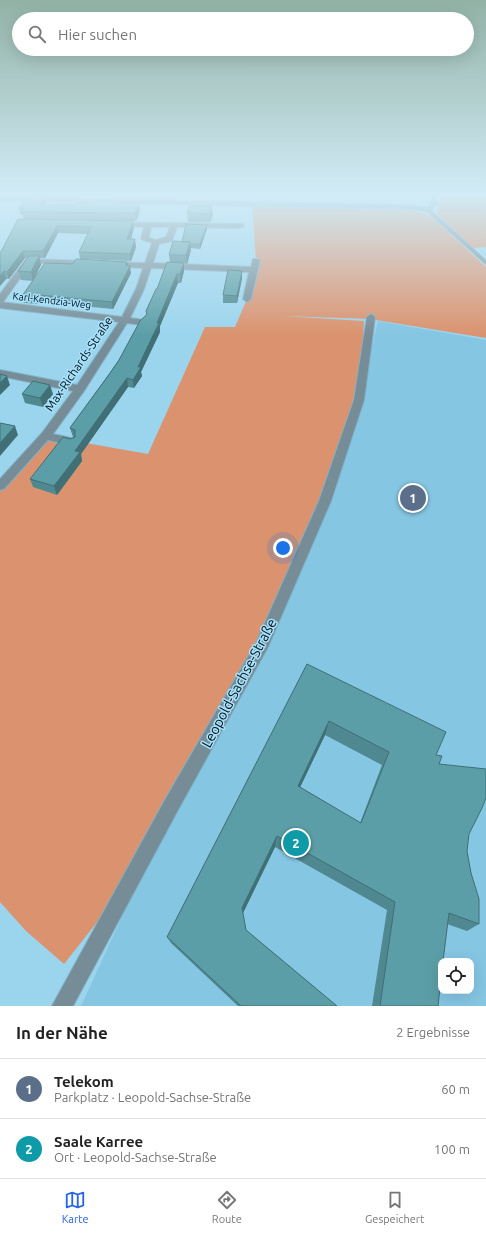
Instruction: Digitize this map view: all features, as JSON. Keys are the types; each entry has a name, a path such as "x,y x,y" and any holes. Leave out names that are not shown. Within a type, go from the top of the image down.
{"street":[{"path":"156,242 161,241"},
{"name":"Max-Richards-Straße","path":"0,486 4,475 46,436 80,389 125,319 140,289 156,242"},
{"name":"Karl-Kendzia-Weg","path":"0,300 29,260 148,265"},
{"path":"148,265 255,266 247,299"},
{"name":"Karl-Kendzia-Weg","path":"0,305 142,322"},
{"name":"Leopold-Sachse-Straße","path":"62,1006 172,804 261,647 325,500 359,400 371,317"},
{"path":"0,373 80,389"},
{"path":"46,436 72,442"}],"lane":[{"path":"462,241 486,263"}],"shaded area":[{"path":"255,241 458,241 486,267 486,338 370,319 282,316 364,321 359,400 261,647 172,804 98,921 64,964 26,931 0,902 0,486 46,436 148,454 205,327 235,327 247,299 256,261"},
{"path":"466,241 486,241 486,247 473,248"},
{"path":"378,321 486,340 486,1006 81,1006 359,400"}],"building":[{"path":"7,241 49,241 43,251 23,251 7,272 4,271 0,276 0,253"},
{"path":"84,241 134,241 130,254 79,252"},
{"path":"173,241 190,242 186,255 169,255"},
{"path":"182,241 201,241 200,244"},
{"path":"29,256 39,256 31,272 18,271"},
{"path":"76,259 127,262 126,265 130,266 112,302 39,295 38,297 22,296 45,263 73,264"},
{"path":"167,262 184,263 180,274 177,274 157,323 159,323 138,367 141,367 133,380 127,378 75,451 80,452 54,486 30,479 63,437 70,439 75,437 75,430 70,428 119,360 140,321 147,314 146,311 157,289"},
{"path":"228,270 242,271 237,296 223,295"},
{"path":"0,374 7,376 0,383"},
{"path":"33,381 50,385 40,398 22,394"},
{"path":"0,423 15,426 0,443"},
{"path":"307,664 446,732 436,755 442,756 439,764 486,769 486,798 469,834 467,851 471,873 479,899 479,924 449,913 443,958 438,958 438,994 439,994 438,1006 380,1006 395,902 277,836 242,908 246,930 337,1006 241,1006 167,937","holes":["329,721 389,752 361,823 298,786"]}],"place":[{"name":"Telekom","path":"413,498"},
{"name":"Saale Karree","path":"296,843"}]}
